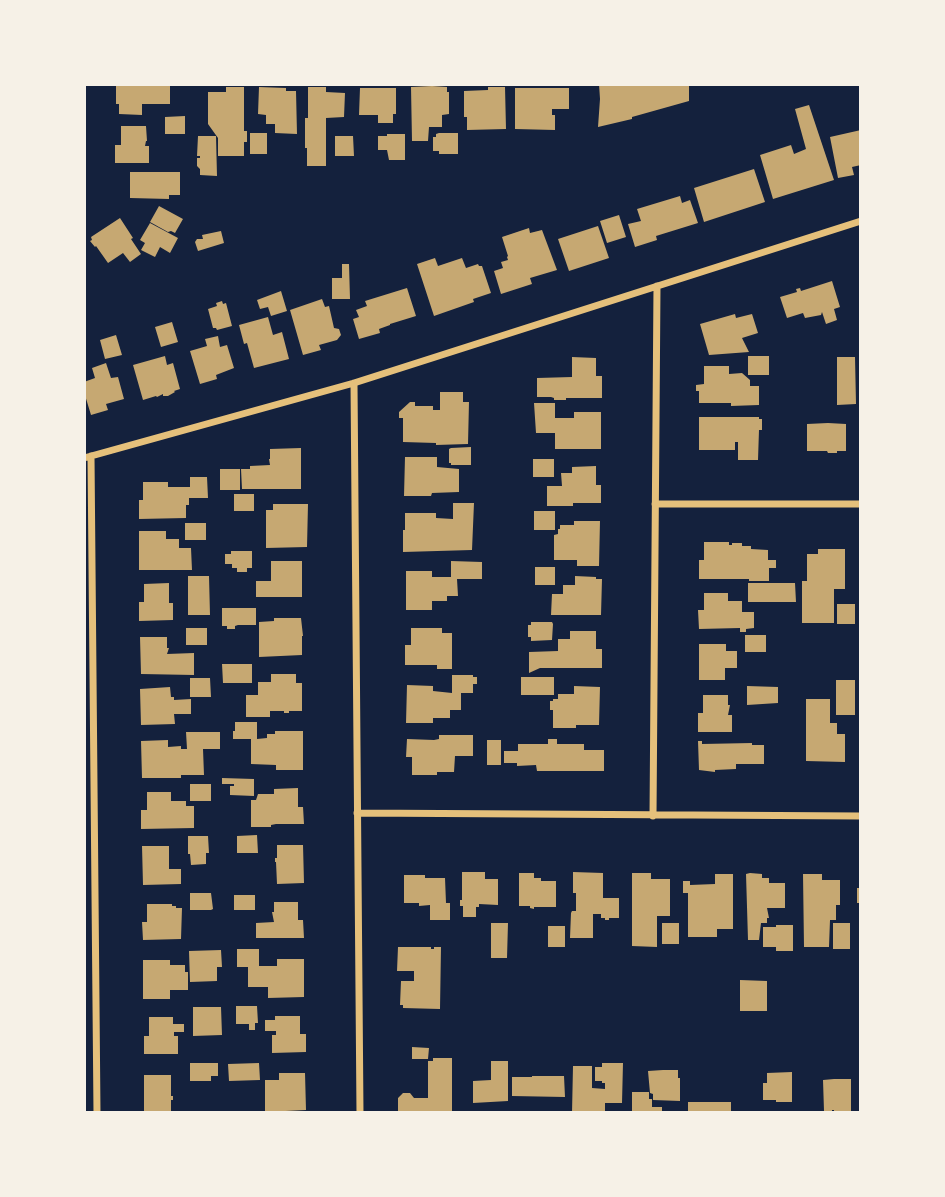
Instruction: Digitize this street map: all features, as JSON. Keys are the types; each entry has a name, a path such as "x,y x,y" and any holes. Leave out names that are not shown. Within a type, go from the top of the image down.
{"street":[{"path":"97,1113 88,457 354,383 861,220"},
{"path":"653,816 657,286"},
{"path":"354,383 360,1113"},
{"path":"655,504 861,503"},
{"path":"358,813 861,816"}],"building":[{"path":"116,84 170,84 170,104 142,104 142,115 119,114"},
{"path":"599,84 689,84 689,101 598,127"},
{"path":"226,87 244,87 244,131 247,131 247,142 244,142 244,156 218,156 218,138 208,124 208,92 226,92"},
{"path":"259,87 296,91 297,134 275,133 275,124 266,124 266,115 258,114"},
{"path":"308,87 326,87 326,92 345,93 344,117 326,118 326,166 307,166 305,118 308,118"},
{"path":"411,87 447,87 449,114 442,115 442,127 429,127 428,141 412,141"},
{"path":"488,87 505,87 506,129 467,130 464,91 488,90"},
{"path":"360,88 396,88 396,114 393,114 393,123 378,123 378,115 359,115"},
{"path":"515,88 569,88 569,109 552,109 552,115 555,115 555,130 515,129"},
{"path":"809,105 834,180 773,199 760,155 791,145 794,154 806,149 795,109"},
{"path":"185,116 185,134 165,134 165,117"},
{"path":"121,126 146,126 145,146 149,146 149,163 115,163 115,145 121,145"},
{"path":"861,130 861,165 852,167 854,175 838,178 830,137"},
{"path":"250,133 267,133 267,154 250,154"},
{"path":"439,133 458,133 458,154 439,154 439,151 433,151 433,137"},
{"path":"405,134 405,160 389,160 387,150 378,150 378,136"},
{"path":"198,136 216,136 217,176 200,175 197,166 197,158 200,158 197,156"},
{"path":"335,136 353,136 354,156 335,156"},
{"path":"754,169 765,202 704,222 694,188"},
{"path":"130,172 180,172 180,195 169,195 169,199 130,198"},
{"path":"680,196 682,203 690,200 698,223 656,236 657,240 635,247 628,224 641,221 637,209"},
{"path":"159,206 183,219 175,233 150,222"},
{"path":"619,215 626,237 607,243 600,221"},
{"path":"120,218 141,254 130,262 123,253 108,263 90,241 91,237"},
{"path":"150,223 178,238 170,253 160,247 155,257 141,250 145,243 140,240"},
{"path":"598,226 609,258 569,271 558,239"},
{"path":"529,228 530,233 542,230 557,270 530,278 532,284 501,294 494,271 503,268 501,262 508,260 502,237"},
{"path":"221,231 224,243 198,251 195,242 197,239 203,239 202,235"},
{"path":"435,258 438,266 462,258 466,268 478,264 482,266 491,293 434,316 417,264"},
{"path":"342,264 349,264 350,299 332,299 332,278 342,278"},
{"path":"832,281 840,307 834,309 837,320 826,324 822,312 821,315 805,318 803,313 787,318 780,297 797,292 796,289 800,288 801,291"},
{"path":"407,288 416,316 390,324 379,329 380,333 359,339 353,319 359,317 356,310 367,306 365,301"},
{"path":"281,291 287,311 271,316 268,307 260,309 257,300"},
{"path":"322,299 325,307 329,306 334,328 339,329 341,335 337,340 319,345 321,350 303,355 290,310"},
{"path":"222,301 223,304 226,303 232,326 217,330 213,328 208,309"},
{"path":"735,314 736,318 752,314 758,333 742,338 749,352 709,355 700,324"},
{"path":"268,317 273,335 282,332 289,359 254,368 239,325"},
{"path":"172,322 178,342 161,347 155,327"},
{"path":"116,335 122,355 105,359 100,340"},
{"path":"218,336 220,347 227,345 234,368 216,375 217,379 200,384 190,351 207,346 205,339"},
{"path":"165,356 167,365 173,363 180,389 168,396 163,394 143,400 133,365"},
{"path":"748,356 769,356 769,375 748,375"},
{"path":"572,357 596,358 596,376 602,376 602,398 554,400 551,397 537,397 537,378 572,377"},
{"path":"837,357 855,357 856,404 837,405"},
{"path":"106,363 111,378 118,377 124,399 106,404 108,410 91,415 84,382 95,378 92,368"},
{"path":"704,366 729,366 729,374 742,373 750,380 750,386 759,386 759,405 699,403 696,385 704,384"},
{"path":"440,392 463,392 463,402 469,402 468,444 403,442 403,418 399,418 399,412 410,402 415,402 415,406 433,406 433,410 440,410"},
{"path":"534,403 555,403 555,418 574,418 574,412 601,412 601,449 555,449 555,433 536,433"},
{"path":"699,417 762,419 758,460 738,460 738,442 735,442 735,450 699,450"},
{"path":"807,424 846,424 846,451 807,451"},
{"path":"471,447 471,465 449,463 449,449"},
{"path":"301,448 301,489 242,489 241,469 270,465 270,449"},
{"path":"405,457 437,457 437,467 459,469 459,492 404,496"},
{"path":"533,459 554,459 554,477 533,477"},
{"path":"596,466 596,485 601,485 601,503 547,506 547,486 562,486 561,473 572,473 572,467"},
{"path":"220,469 240,469 240,490 220,490"},
{"path":"190,477 207,477 208,498 189,498 186,518 139,519 143,482 168,482 168,487 190,487"},
{"path":"234,494 254,494 254,511 234,511"},
{"path":"453,503 474,503 472,550 403,552 405,513 436,513 436,518 453,519"},
{"path":"273,504 308,504 307,547 266,548 266,510 273,510"},
{"path":"534,511 555,511 555,530 534,530"},
{"path":"574,521 600,521 599,566 577,566 577,560 554,560 554,535 558,534 560,525 574,525"},
{"path":"185,523 206,523 206,540 185,540"},
{"path":"139,531 166,531 166,539 179,539 179,548 191,548 192,570 139,570"},
{"path":"704,542 729,542 729,545 742,543 742,546 751,546 751,549 768,550 768,560 776,560 776,568 769,568 769,581 699,579 699,560 704,560"},
{"path":"818,549 845,549 845,589 834,589 834,623 802,623 802,581 807,581 807,554 818,554"},
{"path":"231,551 252,551 252,568 247,568 247,572 237,572 237,568 232,568 232,564 225,564 225,554 231,554"},
{"path":"271,561 302,561 302,597 256,597 256,581 271,581"},
{"path":"451,561 482,562 482,579 457,579 458,596 447,596 447,601 432,601 432,610 406,610 406,571 432,571 432,577 451,577"},
{"path":"535,567 555,567 555,585 535,585"},
{"path":"188,576 209,576 210,615 188,615"},
{"path":"575,576 602,579 601,615 551,615 552,594 563,594 563,585 575,585"},
{"path":"169,583 169,603 173,603 173,620 139,621 139,602 144,602 144,584"},
{"path":"748,583 795,583 796,602 748,602"},
{"path":"704,593 728,593 728,601 742,601 742,612 754,612 754,628 746,629 746,632 740,632 740,628 699,629 698,610 704,610"},
{"path":"837,604 855,604 855,624 837,624"},
{"path":"222,608 256,608 256,625 238,625 235,629 227,629 227,626 222,626"},
{"path":"274,618 301,618 302,655 259,657 259,622 274,621"},
{"path":"531,622 552,622 552,640 531,641 531,637 528,637 528,625 531,625"},
{"path":"186,628 207,628 207,645 186,645"},
{"path":"411,628 442,628 442,633 452,633 452,669 437,669 437,665 405,665 405,645 411,645"},
{"path":"570,631 596,631 596,649 602,649 602,668 540,668 529,673 529,652 558,651 558,639 570,639"},
{"path":"745,635 766,635 766,652 745,652"},
{"path":"140,637 167,637 167,654 194,653 194,675 141,674"},
{"path":"699,644 726,644 726,651 737,651 737,668 725,668 725,680 699,680"},
{"path":"222,664 252,664 252,683 223,683"},
{"path":"271,674 296,674 296,683 302,683 302,711 270,711 270,717 246,717 246,695 258,695 258,682 271,682"},
{"path":"452,675 477,677 477,684 473,684 473,693 461,693 461,710 450,710 450,718 433,718 433,723 406,723 407,685 433,686 433,691 452,693"},
{"path":"521,677 554,677 554,695 521,695"},
{"path":"190,678 210,678 211,697 190,697"},
{"path":"836,680 855,680 855,715 836,715"},
{"path":"574,686 600,687 599,725 553,728 550,701 558,699 558,694 574,694"},
{"path":"747,686 778,687 778,703 747,705"},
{"path":"170,687 174,700 191,699 191,714 174,714 175,724 141,725 140,689"},
{"path":"703,695 728,695 728,715 732,715 732,732 698,732 698,713 703,713"},
{"path":"806,699 830,699 830,723 837,723 837,734 845,734 845,762 806,761"},
{"path":"235,722 257,722 257,739 267,738 267,734 275,734 275,731 303,731 303,770 276,770 276,765 251,764 251,739 233,739"},
{"path":"186,732 220,732 220,749 203,749 204,775 142,778 141,741 168,740 168,747 181,746 181,749 187,749"},
{"path":"439,735 473,735 473,756 455,756 454,772 412,775 412,757 406,757 407,739 434,740 439,739"},
{"path":"548,739 557,739 557,744 584,744 584,750 604,750 604,771 537,771 536,765 517,766 517,763 504,763 504,751 518,751 518,744 548,744"},
{"path":"487,740 501,740 501,765 487,765"},
{"path":"698,741 702,741 702,744 764,745 764,764 736,764 736,769 715,772 699,770"},
{"path":"222,778 254,779 254,796 230,795 230,786 234,784 222,784"},
{"path":"190,784 211,784 211,801 190,801"},
{"path":"298,788 298,807 303,807 304,824 251,827 251,800 256,800 258,794 274,794 274,789"},
{"path":"147,792 171,792 171,801 186,801 186,806 194,806 194,828 141,829 141,810 147,810"},
{"path":"257,835 258,853 237,853 237,836"},
{"path":"188,836 208,836 209,853 206,853 206,864 191,865"},
{"path":"277,845 303,845 304,883 277,884"},
{"path":"142,846 169,846 169,869 181,869 181,884 143,885"},
{"path":"462,872 485,872 485,879 498,879 498,905 479,904 479,907 476,907 476,917 463,917 463,906 460,906"},
{"path":"573,872 603,873 603,898 619,898 619,918 605,920 601,918 601,914 593,914 593,938 570,938 571,913 576,911"},
{"path":"519,873 534,873 534,878 541,878 541,881 556,881 556,907 534,909 530,906 519,906"},
{"path":"632,873 651,873 651,879 670,879 670,916 657,916 657,947 632,946"},
{"path":"715,874 733,874 733,929 717,929 717,937 688,937 688,893 683,893 683,881 690,881 690,885 715,884"},
{"path":"746,874 762,874 762,878 769,878 769,883 785,883 785,908 767,908 769,918 767,923 761,923 759,940 748,940"},
{"path":"803,874 822,874 822,880 840,880 840,905 836,905 836,920 830,920 829,947 804,947"},
{"path":"404,875 445,878 450,920 430,920 430,905 404,903"},
{"path":"857,888 861,888 861,903 857,903"},
{"path":"190,893 211,893 213,909 190,910"},
{"path":"234,895 255,895 255,910 234,910"},
{"path":"274,902 298,902 298,920 303,920 304,938 256,938 256,923 274,922"},
{"path":"147,904 172,904 176,908 182,908 181,939 143,940 142,922 147,922"},
{"path":"491,923 508,923 507,958 491,958"},
{"path":"662,923 679,923 679,944 662,944"},
{"path":"833,923 850,923 850,949 833,949"},
{"path":"793,925 793,951 776,951 776,947 763,947 763,927"},
{"path":"548,926 565,926 565,947 548,947"},
{"path":"398,947 441,947 440,1009 403,1008 403,1005 400,1005 401,981 414,981 414,971 397,971"},
{"path":"237,949 259,949 259,966 277,966 277,959 304,959 304,997 268,998 268,987 248,987 248,967 237,967"},
{"path":"221,950 222,967 217,967 217,981 190,982 189,951"},
{"path":"143,960 170,960 170,965 185,965 185,972 188,972 188,990 170,990 170,999 143,999"},
{"path":"740,980 767,981 767,1011 740,1011"},
{"path":"236,1006 257,1006 258,1023 255,1023 255,1030 249,1030 249,1024 236,1024"},
{"path":"193,1007 221,1007 222,1035 193,1036"},
{"path":"275,1016 300,1016 300,1034 306,1034 306,1052 272,1053 272,1035 276,1035 276,1031 265,1031 265,1020 275,1020"},
{"path":"149,1017 173,1017 173,1024 184,1024 184,1032 174,1032 174,1036 178,1036 178,1054 144,1054 144,1036 149,1036"},
{"path":"412,1047 429,1048 428,1059 412,1059"},
{"path":"433,1058 452,1058 452,1113 398,1113 398,1098 403,1093 410,1093 414,1098 428,1098 428,1061 433,1061"},
{"path":"491,1061 508,1061 508,1101 473,1103 473,1081 491,1080"},
{"path":"190,1063 218,1063 218,1076 211,1076 211,1081 190,1081"},
{"path":"259,1063 260,1080 229,1081 228,1064"},
{"path":"602,1063 623,1063 622,1103 605,1103 605,1113 572,1113 573,1066 592,1066 592,1088 605,1089 605,1083 595,1081 595,1067 602,1067"},
{"path":"678,1070 680,1101 653,1100 648,1071"},
{"path":"792,1072 792,1102 763,1100 763,1083 767,1083 767,1073"},
{"path":"279,1073 305,1073 306,1110 265,1112 265,1080 279,1080"},
{"path":"144,1075 171,1075 171,1112 144,1112"},
{"path":"564,1076 565,1097 512,1096 512,1077"},
{"path":"851,1079 851,1113 834,1113 832,1110 832,1113 818,1113 824,1111 823,1080"},
{"path":"632,1092 649,1092 652,1107 662,1107 662,1113 632,1113"},
{"path":"688,1102 731,1102 731,1113 688,1113"}]}
